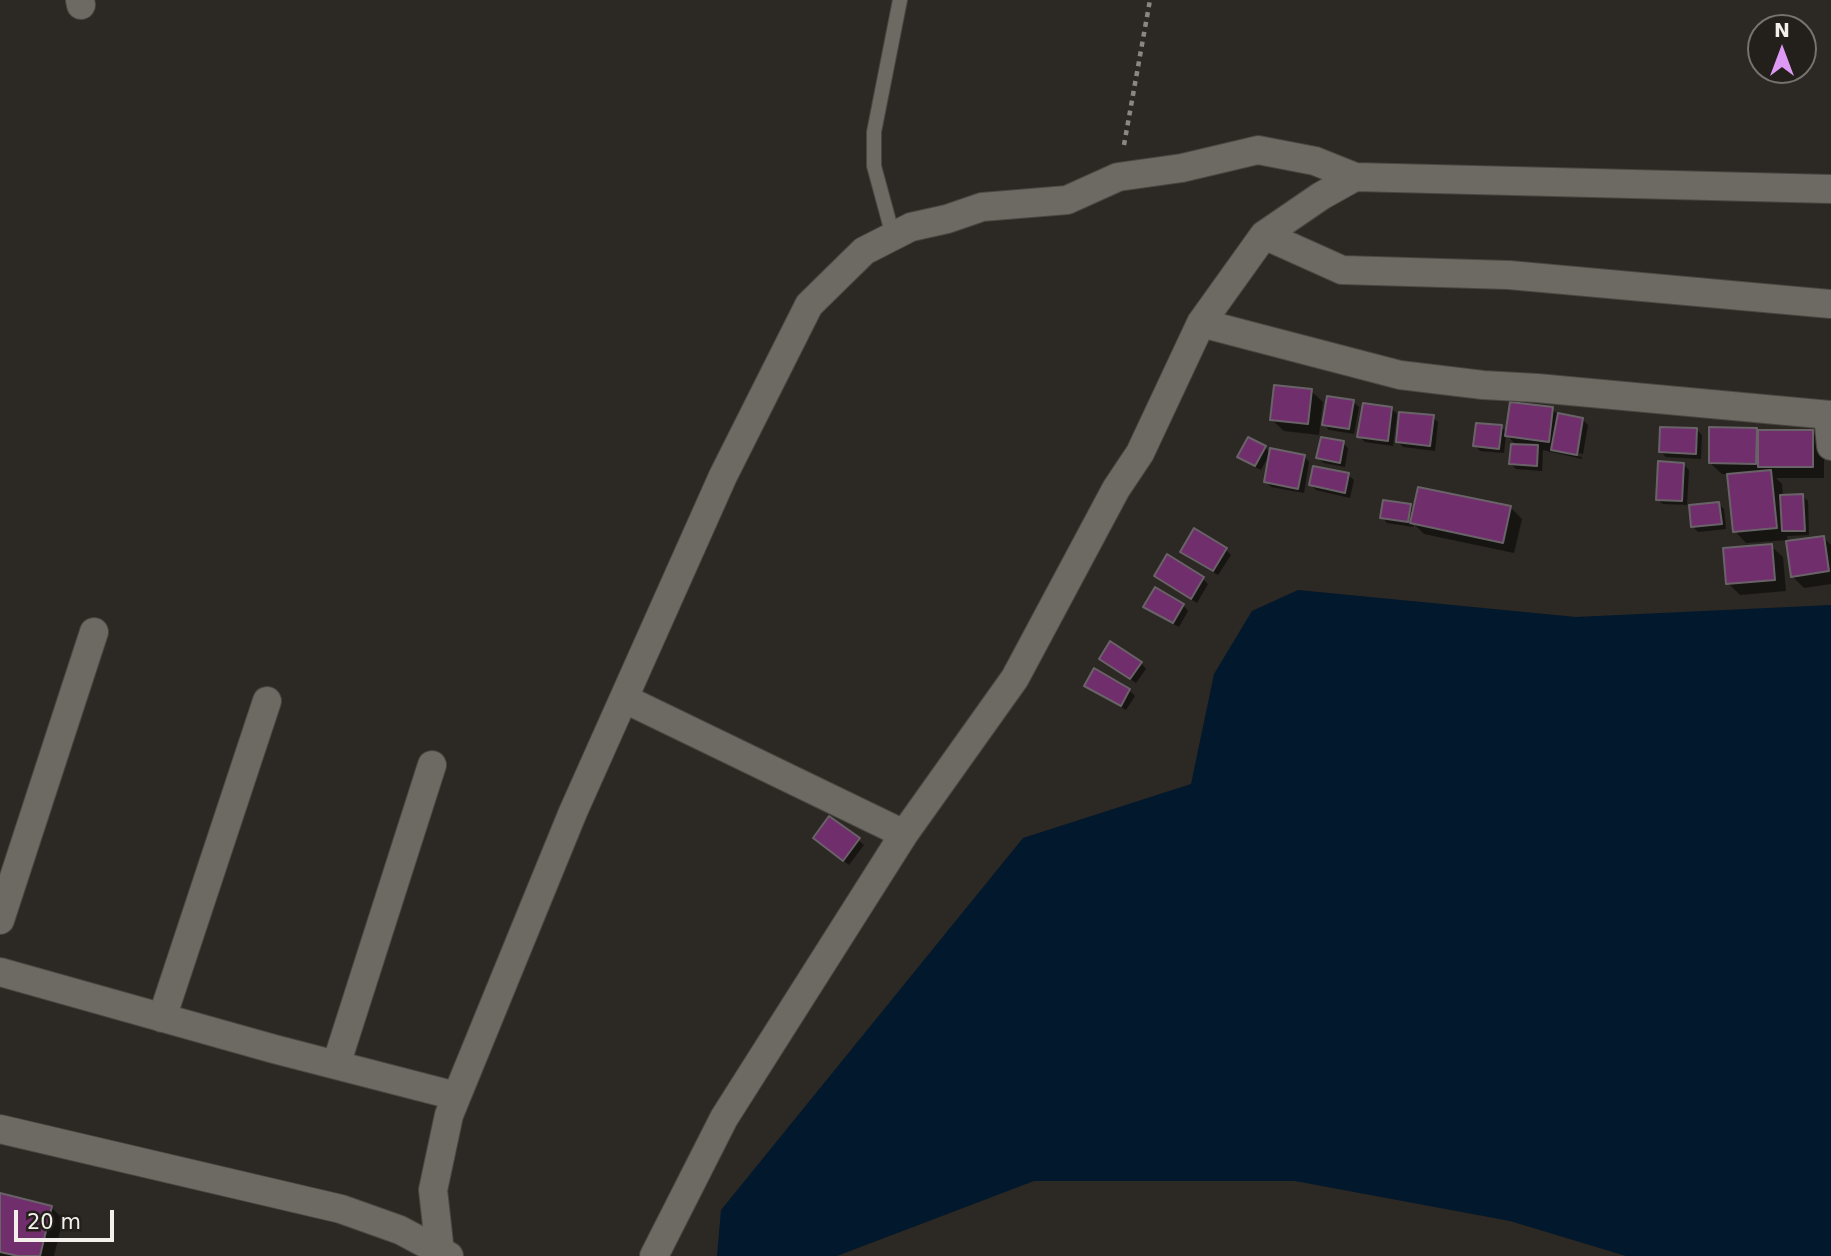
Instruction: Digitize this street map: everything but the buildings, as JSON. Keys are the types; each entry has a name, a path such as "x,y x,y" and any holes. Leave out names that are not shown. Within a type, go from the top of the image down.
{"street":[{"path":"445,1254 433,1190 449,1115 573,812 723,475 809,305 864,251 911,227 947,219 982,206 1067,201 1118,177 1182,168 1258,150 1315,161 1355,177 1831,189"},
{"path":"654,1256 724,1118 904,834 1015,678 1116,489 1140,453 1201,323 1264,235 1321,195 1355,177"},
{"path":"1264,235 1342,271 1509,275 1831,304"},
{"path":"1201,323 1400,375 1483,385 1829,415 1831,446"},
{"path":"0,920 94,632"},
{"path":"625,699 904,834"},
{"path":"162,1018 267,702"},
{"path":"337,1065 432,765"},
{"path":"0,972 456,1096"},
{"path":"0,1129 341,1209 400,1230 445,1254"}],"lane":[{"path":"893,236 874,166 874,132 900,0"}],"path":[{"path":"1118,177 1150,0"}],"water":[{"path":"1298,590 1576,617 1831,605 1831,1256 1626,1256 1510,1221 1295,1181 1034,1181 837,1256 717,1256 721,1210 1023,838 1191,784 1214,674 1252,611"}]}
